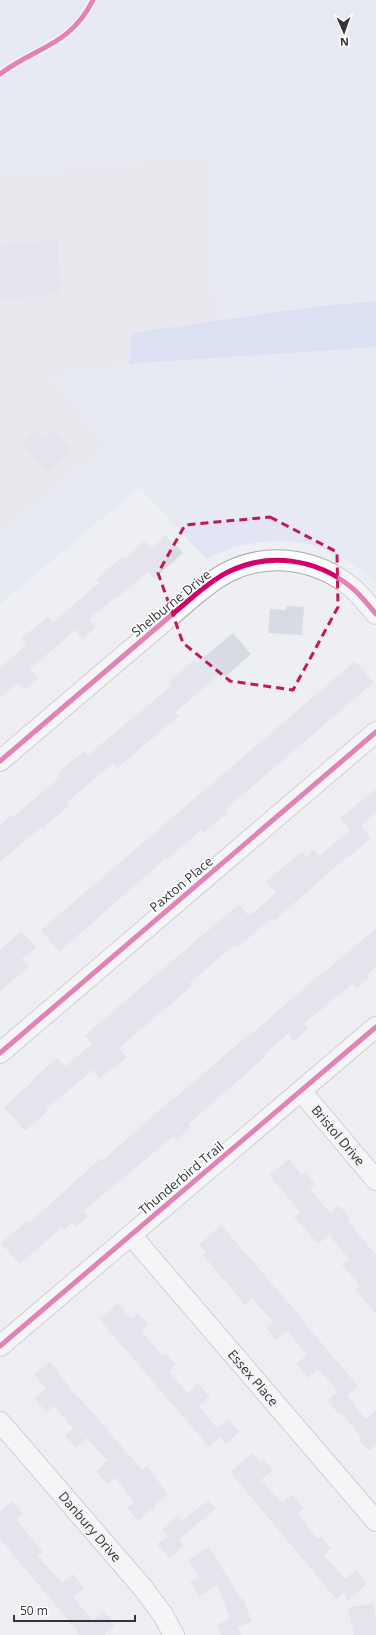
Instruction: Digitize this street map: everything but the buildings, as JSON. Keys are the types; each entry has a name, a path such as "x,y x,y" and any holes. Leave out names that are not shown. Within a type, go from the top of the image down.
{"street":[{"name":"Shelburne Drive","path":"0,761 195,595 229,571 250,563 268,560 287,559 315,566 352,587 376,614"},
{"name":"Paxton Place","path":"0,1053 376,732"},
{"name":"Thunderbird Trail","path":"0,1346 301,1092 376,1026"},
{"name":"Bristol Drive","path":"301,1092 376,1180"},
{"name":"Essex Place","path":"131,1235 376,1521"},
{"name":"Danbury Drive","path":"0,1422 143,1588 163,1614 174,1635"}],"highlighted area":[{"path":"270,517 337,552 338,607 293,690 230,681 183,643 158,573 185,525"}],"shaded area":[{"path":"0,0 376,0 376,301 320,306 215,322 214,155 0,174"},
{"path":"214,154 215,322 132,333 129,364 53,377 107,446 0,534 0,174"},
{"path":"376,301 376,347 129,364 132,333 320,306"},
{"path":"376,347 376,584 358,568 338,555 317,547 296,542 274,541 252,543 229,549 207,559 139,488 0,604 0,534 107,446 52,377 129,364"}],"cycle path":[{"path":"0,74 63,36 74,27 84,15 93,0"},
{"path":"0,761 207,585 230,571 245,565 277,560 293,561 323,570 338,577 351,587 361,596 376,614"},
{"path":"0,1053 376,732"},
{"path":"0,1346 376,1027"}]}
